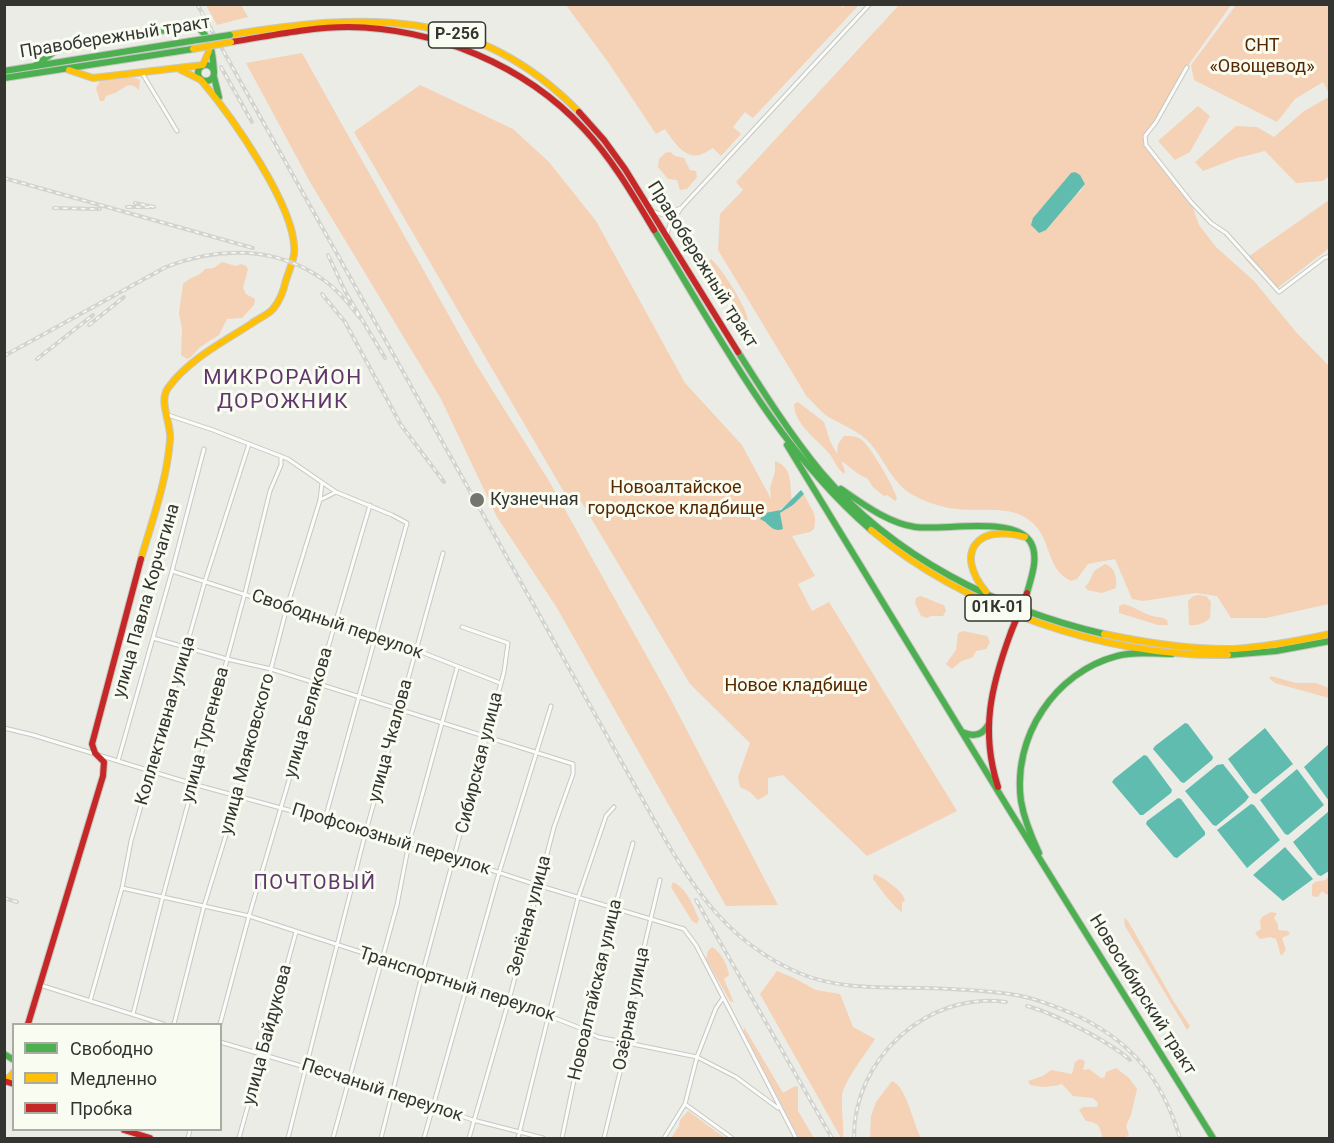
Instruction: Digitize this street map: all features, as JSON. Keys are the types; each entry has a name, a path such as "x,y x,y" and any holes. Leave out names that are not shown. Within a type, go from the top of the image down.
{"main road":[{"name":"Правобережный тракт","path":"4,78 62,65 230,39 316,22 387,22 454,34 515,62 553,90 597,131 651,211 792,446 831,491 879,536 935,575 993,606 1048,626 1105,641 1195,654 1251,654 1329,641"},
{"path":"36,66 54,52 193,25 206,33 215,87 221,103"},
{"name":"Правобережный тракт","path":"230,39 343,27 386,29 450,44 510,70 559,104 582,124 603,150 754,383 798,442 836,486 883,530 905,548 946,574 1024,612 1077,628 1145,641 1196,647 1251,647 1329,634"},
{"path":"510,70 491,57 452,39 456,38 515,62"},
{"name":"Правобережный тракт","path":"4,71 36,66 102,63 192,45"},
{"path":"28,1023 103,776 104,762 92,748 93,738 163,479 171,429 164,398 169,386 206,353 273,309 280,299 294,253 285,211 259,162 221,103 197,72 207,58 210,48"},
{"path":"62,50 58,54 62,65 93,78 203,65 210,66 214,72"},
{"path":"93,78 96,68 102,63"},
{"path":"175,69 189,72 201,80 210,80 214,72"},
{"path":"754,383 957,727 1044,866"},
{"path":"836,486 867,506 905,524 926,528 1005,526 1018,531 1031,544 1035,561 1032,578 993,682 989,704 988,725 994,774 1010,811"},
{"path":"996,600 984,591 974,578 969,564 971,552 977,541 990,532 1006,530 1025,537"},
{"path":"1044,866 1027,823 1019,782 1029,734 1045,704 1071,678 1107,659 1141,654 1195,654"},
{"path":"957,727 966,734 978,736 988,725"},
{"name":"Новосибирский тракт","path":"1044,866 1213,1138"},
{"path":"127,1131 150,1138"}],"street":[{"path":"667,237 670,224 682,207 870,4"},
{"path":"1187,67 1156,122 1145,136 1146,145 1191,202 1211,223 1226,233 1279,292 1329,256"},
{"path":"142,73 177,131"},
{"path":"651,211 664,215 682,207"},
{"path":"167,415 281,456 308,471 336,492 407,523 325,819"},
{"name":"Коллективная улица","path":"90,1001 122,888 131,841 188,648 205,581 249,444"},
{"name":"улица Павла Корчагина","path":"118,761 204,449"},
{"name":"улица Тургенева","path":"133,1014 245,593 270,490 281,465 281,456"},
{"name":"улица Маяковского","path":"174,1023 204,906 238,796 287,607 320,500 322,483"},
{"path":"320,500 336,492"},
{"name":"улица Белякова","path":"220,1023 249,916 370,505"},
{"name":"улица Чкалова","path":"288,1138 366,831 443,553"},
{"name":"Свободный переулок","path":"172,571 416,650 500,683"},
{"name":"Сибирская улица","path":"381,1138 423,971 504,672 508,643 462,627"},
{"path":"153,638 271,669 536,751"},
{"path":"333,1138 397,905 409,843 457,668"},
{"path":"424,1138 499,873 551,706"},
{"name":"Профсоюзный переулок","path":"4,728 95,753 193,784 409,843 537,885 680,927 686,931 696,945 723,998"},
{"name":"Зелёная улица","path":"469,1138 508,1000 537,885 573,774 573,764 536,751"},
{"path":"518,1138 579,898 606,816 614,807"},
{"name":"Новоалтайская улица","path":"562,1138 586,1032 597,970 633,843"},
{"name":"Озёрная улица","path":"604,1138 626,1043 636,981 660,880"},
{"name":"Транспортный переулок","path":"122,888 249,916 508,1000 598,1037 697,1057 736,1077 779,1108"},
{"name":"улица Байдукова","path":"239,1138 296,932"},
{"path":"40,985 160,1023"},
{"path":"664,1138 685,1104 697,1057 716,1008 723,998 796,1138"},
{"name":"Песчаный переулок","path":"222,1043 393,1093 473,1120 543,1138"},
{"path":"685,1104 732,1138"}],"green space":[{"path":"206,5 241,5 248,17 217,25"},
{"path":"566,5 841,5 842,8 845,5 859,5 753,118 745,112 733,127 741,134 721,156 713,148 699,155 688,154 679,147 665,129 656,134 608,62"},
{"path":"899,5 1231,5 1187,67 1170,99 1145,136 1146,145 1191,202 1199,225 1216,247 1254,281 1296,332 1329,366 1329,604 1266,618 1231,618 1217,596 1196,593 1143,601 1132,599 1115,559 1088,564 1077,579 1071,581 1056,568 1037,527 1021,515 1013,512 946,507 923,500 905,490 867,440 827,416 807,397 718,250 720,214 743,190 736,182","holes":["1075,172 1085,184 1080,192 1033,218 1071,174"]},
{"name":"СНТ «Овощевод»","path":"1236,5 1329,5 1329,93 1323,82 1295,99 1277,122 1194,80 1191,65"},
{"path":"302,53 476,364 549,481 669,696 778,905 726,906 557,608 497,517 441,399 310,182 246,63"},
{"path":"133,77 140,80 139,90 128,85 106,96 104,101 100,101 96,88 100,81"},
{"name":"Новоалтайское городское кладбище","path":"420,85 513,129 549,162 596,221 685,383 742,445 771,499 770,488 775,472 775,461 788,472 792,500 778,511 780,513 793,505 804,494 815,518 814,529 792,536 815,576 798,584 812,611 829,602 957,811 867,856 783,775 768,778 768,794 758,800 750,792 740,787 738,777 750,743 690,684 582,503 568,499 354,132"},
{"path":"1329,97 1329,176 1323,181 1296,183 1265,151 1237,158 1203,171 1195,162 1236,126 1257,127 1274,137 1304,111"},
{"path":"1198,106 1210,116 1190,152 1175,160 1158,141"},
{"path":"670,152 684,158 690,170 696,171 697,177 687,189 680,190 677,180 668,179 658,167 659,159 665,153"},
{"path":"1329,200 1329,248 1275,290 1245,259"},
{"path":"711,259 733,288 744,307 748,321 742,319 730,297 720,285 708,263"},
{"path":"222,262 246,266 248,269 243,288 246,294 255,299 254,305 242,318 227,319 219,335 187,359 181,355 182,329 179,313 183,284 205,269 214,268"},
{"path":"798,402 824,422 837,454 838,444 844,436 859,438 863,441 883,469 897,499 895,501 887,495 884,496 873,487 867,478 841,461 845,471 844,474 841,472 829,454 797,418 794,404"},
{"path":"1105,564 1115,573 1116,588 1102,593 1087,590 1085,586 1094,571"},
{"path":"920,596 944,605 946,611 943,616 927,618 921,616 915,603 916,598"},
{"path":"1193,596 1206,596 1211,602 1210,618 1201,624 1189,625 1188,601"},
{"path":"1123,604 1148,615 1165,619 1168,625 1158,625 1119,613 1119,606"},
{"path":"963,631 987,636 990,642 986,649 976,651 973,657 960,662 952,669 946,664 956,650 958,633"},
{"path":"1271,676 1296,683 1316,683 1329,688 1329,698 1275,683 1269,678"},
{"path":"874,874 901,893 905,900 902,903 902,912 875,882"},
{"path":"1329,876 1329,893 1327,895 1322,891 1318,897 1312,896 1312,885"},
{"path":"673,882 689,898 699,919 697,924 692,921 671,887"},
{"path":"1271,912 1277,913 1274,918 1278,924 1278,930 1288,931 1290,934 1282,938 1286,950 1281,956 1276,939 1270,937 1260,939 1255,933 1261,929 1262,917"},
{"path":"1124,918 1128,921 1190,1026 1187,1030 1125,926"},
{"path":"712,947 721,956 727,968 729,975 724,979 734,1003 730,1001 706,959"},
{"path":"777,971 816,990 840,994 853,1027 875,1039 843,1090 843,1138 760,994"},
{"path":"744,1027 783,1093 795,1086 798,1087 798,1111 814,1138 799,1138 744,1032"},
{"path":"1080,1059 1085,1061 1083,1070 1089,1069 1101,1078 1105,1077 1106,1072 1116,1068 1129,1078 1137,1089 1126,1126 1129,1135 1125,1138 1101,1138 1099,1127 1093,1122 1086,1121 1079,1110 1083,1107 1097,1107 1098,1103 1093,1098 1073,1096 1062,1084 1038,1087 1030,1085 1028,1081 1043,1076 1051,1070 1072,1074 1075,1062"},
{"path":"892,1081 902,1090 921,1138 870,1138 871,1116 876,1102"},
{"path":"688,1111 725,1138 671,1138 680,1120"}],"water":[{"path":"1075,172 1080,175 1085,184 1046,230 1039,233 1031,225 1033,218 1071,173"},
{"path":"801,490 804,494 780,513 783,529 773,529 760,519 765,513 781,510"},
{"path":"1185,723 1213,757 1184,783 1153,749"},
{"path":"1265,728 1293,764 1256,794 1228,759"},
{"path":"1329,744 1329,801 1304,767"},
{"path":"1144,755 1172,790 1143,815 1140,815 1112,782"},
{"path":"1223,764 1249,797 1216,826 1185,791 1217,765"},
{"path":"1297,769 1324,805 1288,835 1260,800"},
{"path":"1178,798 1181,799 1205,835 1177,858 1146,824"},
{"path":"1251,804 1280,840 1247,868 1217,830"},
{"path":"1329,811 1329,871 1321,876 1293,842"},
{"path":"1285,847 1313,879 1283,901 1253,875"}],"railway":[{"path":"197,4 662,834 689,877 718,916 754,948 775,961 814,978 845,985 1005,993 1037,1000 1092,1023 1127,1048 1141,1063 1164,1097 1180,1138"},
{"path":"221,67 252,122"},
{"path":"4,178 253,248"},
{"path":"127,207 154,207 135,203"},
{"path":"54,208 100,209"},
{"path":"4,356 166,267 207,255 248,253 288,261 307,269 325,281 360,318"},
{"path":"328,255 346,293 385,358"},
{"path":"322,294 345,322 401,425 444,482"},
{"path":"89,325 124,297"},
{"path":"37,359 93,315"},
{"path":"4,898 17,902"},
{"path":"696,900 832,1138"},
{"path":"854,1138 857,1109 866,1082 881,1057 900,1036 923,1019 949,1008 977,1001 1006,1002"},
{"path":"1027,1006 1081,1029 1130,1060"}],"traffic: fast":[{"path":"36,65 62,49 193,25 204,33 210,45 214,72"},
{"path":"191,41 230,35"},
{"path":"4,71 191,41"},
{"path":"4,78 193,49"},
{"path":"203,65 209,65 214,73 212,79 203,81 198,76 198,70 203,65"},
{"path":"214,77 219,97"},
{"path":"654,230 751,389 778,427 806,464 871,530"},
{"path":"738,352 788,428 821,472 849,502 881,530 949,576 986,594 1025,610 1104,634"},
{"path":"787,445 1010,811"},
{"path":"841,489 876,512 905,525 927,528 995,527 1023,534 1031,543 1034,555 1034,568 1027,593"},
{"path":"1228,655 1276,651 1330,641"},
{"path":"1039,853 1024,814 1020,777 1023,754 1042,710 1075,676 1095,664 1130,654 1172,654"},
{"path":"962,732 970,735 977,734 988,725"},
{"path":"1010,811 1213,1138"},
{"path":"4,1054 12,1059"}],"traffic: slow":[{"path":"230,35 327,23 372,22 416,26 458,35 500,52 540,77 579,112"},
{"path":"193,49 231,42"},
{"path":"69,70 93,78 203,65 209,51"},
{"path":"181,70 201,80"},
{"path":"141,559 166,470 170,434 164,400 168,388 196,360 273,309 283,291 294,254 293,235 274,188 244,138 201,80"},
{"path":"871,530 908,558 949,583 993,605 1039,623 1086,637 1134,647 1181,653 1228,655"},
{"path":"986,592 976,578 972,565 971,553 976,544 983,538 994,534 1025,537"},
{"path":"1104,634 1168,645 1217,649 1270,645 1330,634"},
{"path":"4,1079 12,1074"}],"traffic: jam":[{"path":"231,42 304,30 348,27 413,34 476,54 534,86 584,129 613,165 654,230"},
{"path":"579,112 604,140 625,169 738,352"},
{"path":"28,1023 103,776 104,762 95,753 92,744 141,559"},
{"path":"1011,632 1027,593"},
{"path":"998,787 990,747 990,709 998,671 1011,632"},
{"path":"4,1081 12,1083"},
{"path":"127,1131 150,1138"}],"place":[{"name":"Кузнечная","path":"477,500"}],"district":[{"name":"МИКРОРАЙОН ДОРОЖНИК","path":"283,391"},
{"name":"ПОЧТОВЫЙ","path":"315,884"}],"park label":[{"name":"Новое кладбище","path":"796,686"}]}
